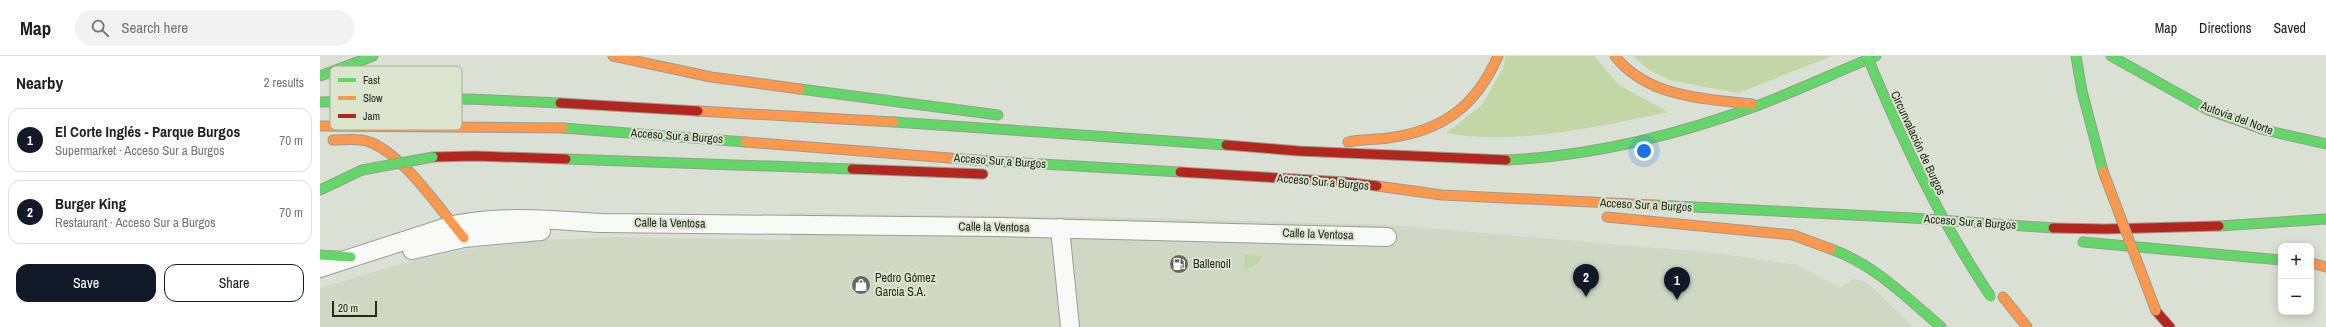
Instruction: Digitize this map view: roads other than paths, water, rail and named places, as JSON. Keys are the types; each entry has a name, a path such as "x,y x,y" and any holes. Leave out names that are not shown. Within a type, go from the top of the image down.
{"highway":[{"path":"346,66 373,56"},
{"path":"613,56 711,77 1008,116"},
{"path":"1309,151 1359,139 1387,138 1436,126 1455,116 1476,96 1493,70 1498,56"},
{"path":"1615,56 1629,72 1660,88 1677,94 1760,105"},
{"path":"1867,56 1895,124 1928,191 1970,267 1993,300"},
{"path":"2076,56 2084,98 2103,171 2156,312 2164,327"},
{"name":"Autovía del Norte","path":"2111,56 2206,109 2257,127 2326,144"},
{"path":"462,99 1083,135 1309,151 1507,160 1597,150 1664,136 1760,105 1880,58"},
{"path":"320,76 330,72"},
{"path":"320,102 330,102"},
{"name":"Circunvalación de Burgos","path":"1905,119 1915,140"},
{"path":"1031,122 1083,135"},
{"name":"Acceso Sur a Burgos","path":"462,126 554,126 1001,162 1345,182 1442,195 1912,218 2026,227 2106,229 2209,228 2326,218"},
{"path":"320,140 362,140 387,151 406,168 458,231"},
{"path":"327,176 433,157 476,156 990,175"},
{"path":"320,190 362,170"},
{"name":"Circunvalación de Burgos","path":"1938,187 1963,233"},
{"path":"1357,193 1442,195 1494,206 1517,208"},
{"path":"1595,216 1793,235 1857,260 1890,283 1941,327"},
{"path":"2026,227 2078,241 2278,260"},
{"path":"2314,264 2326,267"},
{"path":"2001,294 2027,327"},
{"path":"2156,312 2170,327"}],"street":[{"name":"Calle la Ventosa","path":"329,264 458,231 470,221 540,219 601,223 1060,228 1387,237"},
{"path":"1060,228 1070,327"}],"place":[{"name":"Ballenoil","path":"1179,264"},
{"name":"Pedro Gómez García S.A.","path":"861,285"},
{"name":"Burger King","path":"1586,297"},
{"name":"El Corte Inglés - Parque Burgos","path":"1677,300"}]}
